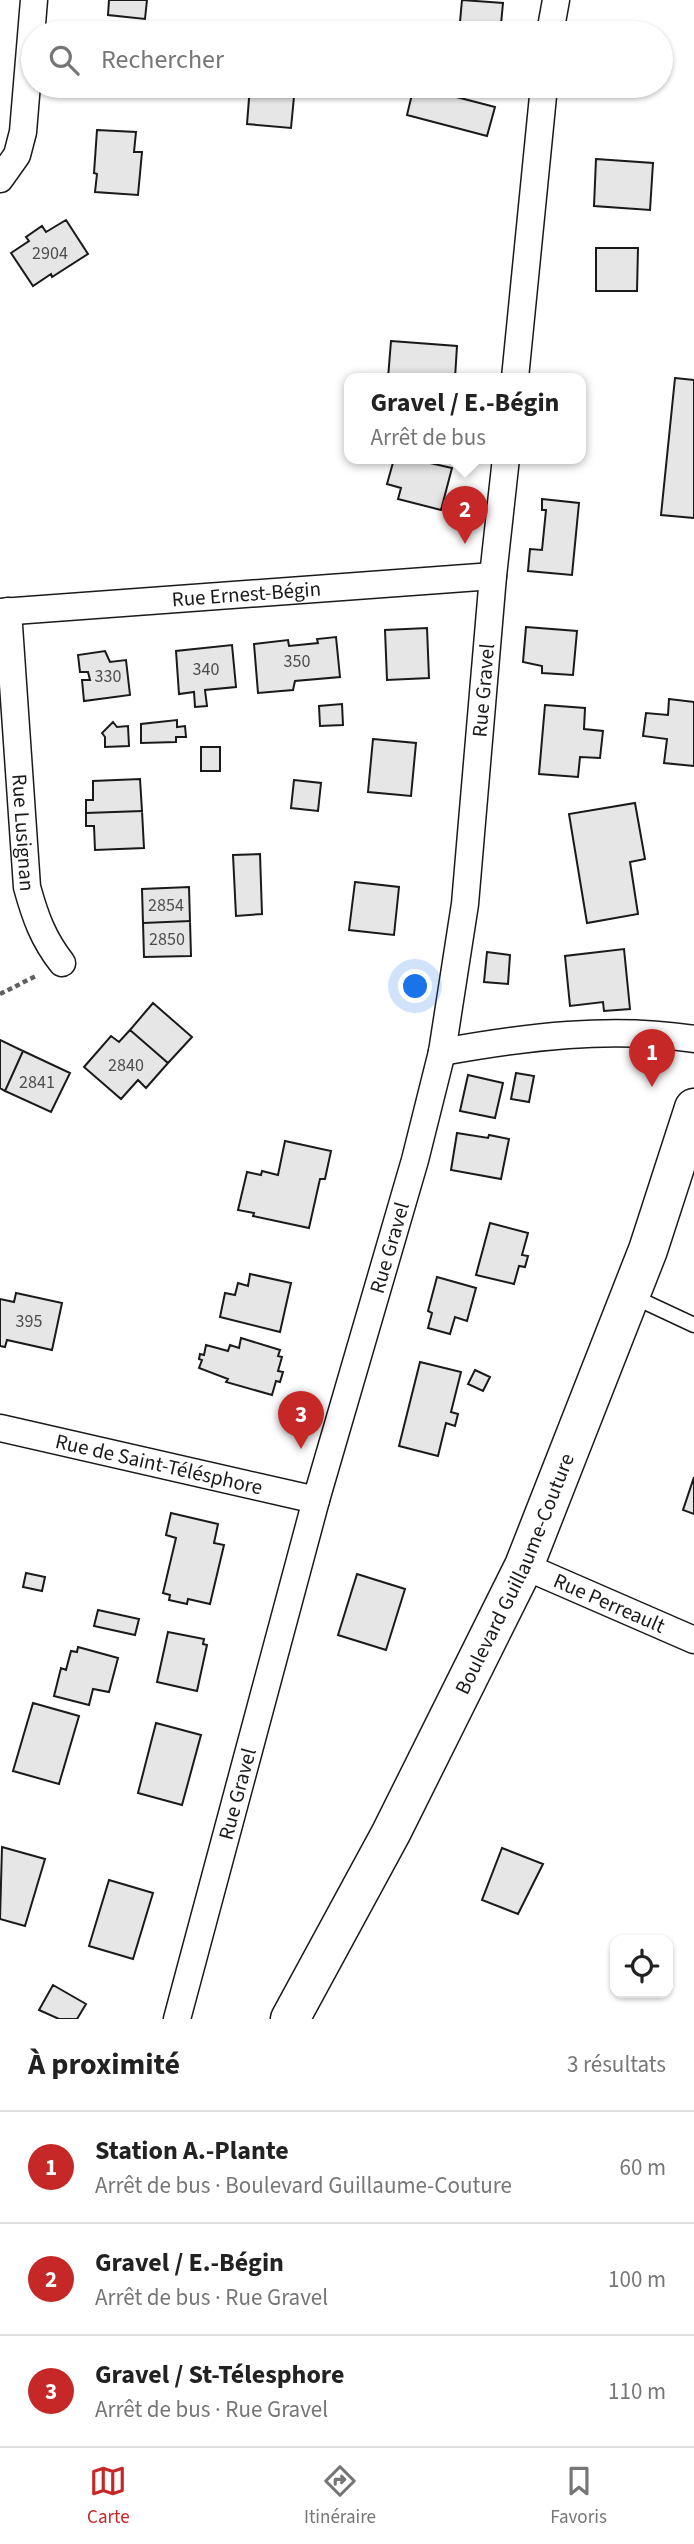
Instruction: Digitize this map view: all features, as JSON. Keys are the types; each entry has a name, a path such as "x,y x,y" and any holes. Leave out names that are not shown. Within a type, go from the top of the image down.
{"main road":[{"name":"Boulevard Guillaume-Couture","path":"290,2019 391,1833 524,1566 648,1250 694,1108"}],"street":[{"path":"32,21 34,0"},
{"path":"552,21 556,0"},
{"path":"0,179 17,155 23,132 26,98"},
{"path":"515,373 543,98"},
{"name":"Rue Gravel","path":"177,2019 316,1500 415,1160 442,1052 465,904 505,464"},
{"name":"Rue Ernest-Bégin","path":"4,612 493,576"},
{"name":"Rue Lusignan","path":"4,612 27,887 36,920 47,944 62,963"},
{"path":"442,1052 492,1043 609,1033 658,1034 694,1039"},
{"name":"Rue de Saint-Télésphore","path":"0,1428 316,1500"},
{"name":"Rue Perreault","path":"524,1566 694,1640"}],"lane":[{"path":"630,1296 694,1325"}],"path":[{"path":"0,994 62,963"}],"building":[{"path":"109,0 147,0 145,19 108,15"},
{"path":"462,0 503,3 501,21 460,21"},
{"path":"249,98 294,98 291,128 247,124"},
{"path":"411,98 460,98 495,107 487,136 407,115"},
{"path":"97,130 136,132 134,152 142,152 138,195 95,192"},
{"path":"596,159 653,163 650,210 594,206"},
{"path":"66,220 88,254 33,286 11,253 29,241 26,237 42,226 46,232"},
{"path":"596,248 638,248 637,291 596,291"},
{"path":"391,341 457,346 455,373 388,373"},
{"path":"675,378 694,380 694,518 661,515"},
{"path":"393,464 434,464 452,468 441,510 398,499 401,488 387,484"},
{"path":"542,499 579,503 572,575 528,571 530,549 542,550 546,510 542,510"},
{"path":"526,627 577,631 573,675 542,673 542,666 523,662"},
{"path":"427,628 429,678 387,680 385,630"},
{"path":"336,637 340,677 295,681 293,690 258,693 254,644 288,640 289,646 318,643 317,639"},
{"path":"232,645 236,687 205,690 207,706 195,707 194,692 179,694 176,651"},
{"path":"105,651 110,662 126,660 130,695 84,701 82,680 90,680 88,672 80,672 78,655"},
{"path":"669,699 694,702 694,766 664,763 667,739 643,736 646,713 668,715"},
{"path":"342,704 343,725 320,726 319,706"},
{"path":"545,705 585,708 584,729 603,731 600,758 580,757 578,777 539,774"},
{"path":"177,720 177,727 185,726 186,737 176,737 176,742 141,743 141,724"},
{"path":"113,722 117,727 128,726 129,746 105,747 102,733"},
{"path":"373,739 416,743 411,796 368,792"},
{"path":"201,747 220,747 220,771 201,771"},
{"path":"140,779 142,811 86,813 86,800 93,800 93,781"},
{"path":"294,780 321,783 318,811 291,808"},
{"path":"635,803 645,859 630,862 638,914 587,923 569,814"},
{"path":"142,811 144,848 95,850 94,826 86,826 86,813"},
{"path":"260,854 262,914 236,916 233,855"},
{"path":"355,882 399,887 394,935 349,930"},
{"path":"189,887 190,921 143,923 142,889"},
{"path":"190,921 191,956 144,957 143,923"},
{"path":"624,949 630,1009 604,1011 603,1002 570,1006 565,956"},
{"path":"487,952 510,955 508,984 484,982"},
{"path":"153,1003 192,1037 168,1063 130,1030"},
{"path":"130,1030 168,1063 146,1088 138,1080 121,1099 84,1067 111,1036 119,1042"},
{"path":"0,1040 23,1051 5,1091 0,1088"},
{"path":"23,1051 70,1073 51,1112 5,1091"},
{"path":"516,1073 534,1076 529,1102 511,1099"},
{"path":"468,1075 503,1083 495,1118 460,1111"},
{"path":"457,1133 509,1139 501,1179 451,1170"},
{"path":"285,1141 331,1151 325,1179 320,1179 309,1228 253,1216 254,1213 238,1210 247,1172 261,1175 262,1171 278,1175"},
{"path":"490,1223 528,1233 522,1255 528,1256 525,1267 519,1266 514,1284 476,1275"},
{"path":"250,1274 291,1283 280,1332 220,1317 225,1293 235,1295 238,1283 248,1286"},
{"path":"437,1277 476,1288 467,1321 455,1317 450,1334 428,1328 432,1313 428,1311"},
{"path":"16,1293 62,1303 52,1350 7,1340 5,1347 0,1346 0,1299 14,1302"},
{"path":"241,1338 280,1350 278,1356 282,1357 278,1371 283,1372 280,1382 276,1381 272,1395 226,1382 228,1379 199,1368 202,1360 199,1359 200,1354 204,1355 206,1345 228,1351 230,1345 239,1348"},
{"path":"420,1362 461,1372 451,1412 458,1414 455,1426 446,1423 438,1456 399,1446"},
{"path":"475,1370 490,1377 483,1391 468,1384"},
{"path":"694,1477 694,1514 683,1510"},
{"path":"171,1513 218,1524 214,1543 224,1545 210,1604 188,1599 187,1604 169,1600 170,1595 163,1593 176,1538 166,1535"},
{"path":"26,1573 45,1577 42,1591 23,1587"},
{"path":"357,1574 405,1589 386,1650 338,1635"},
{"path":"98,1610 139,1619 135,1635 94,1626"},
{"path":"168,1632 204,1639 203,1644 207,1645 197,1691 157,1682"},
{"path":"78,1647 118,1658 109,1692 93,1689 89,1705 54,1696 61,1668 66,1670 71,1651 77,1652"},
{"path":"33,1703 79,1716 59,1784 13,1771"},
{"path":"156,1723 201,1735 182,1805 138,1793"},
{"path":"2,1847 45,1859 25,1926 0,1919"},
{"path":"502,1848 543,1864 518,1914 482,1900"},
{"path":"109,1880 153,1893 133,1959 89,1946"},
{"path":"53,1985 86,2004 77,2019 59,2019 39,2010"}],"place":[{"name":"Gravel / E.-Bégin","path":"465,544"},
{"name":"Station A.-Plante","path":"652,1087"},
{"name":"Gravel / St-Télesphore","path":"301,1449"}]}
